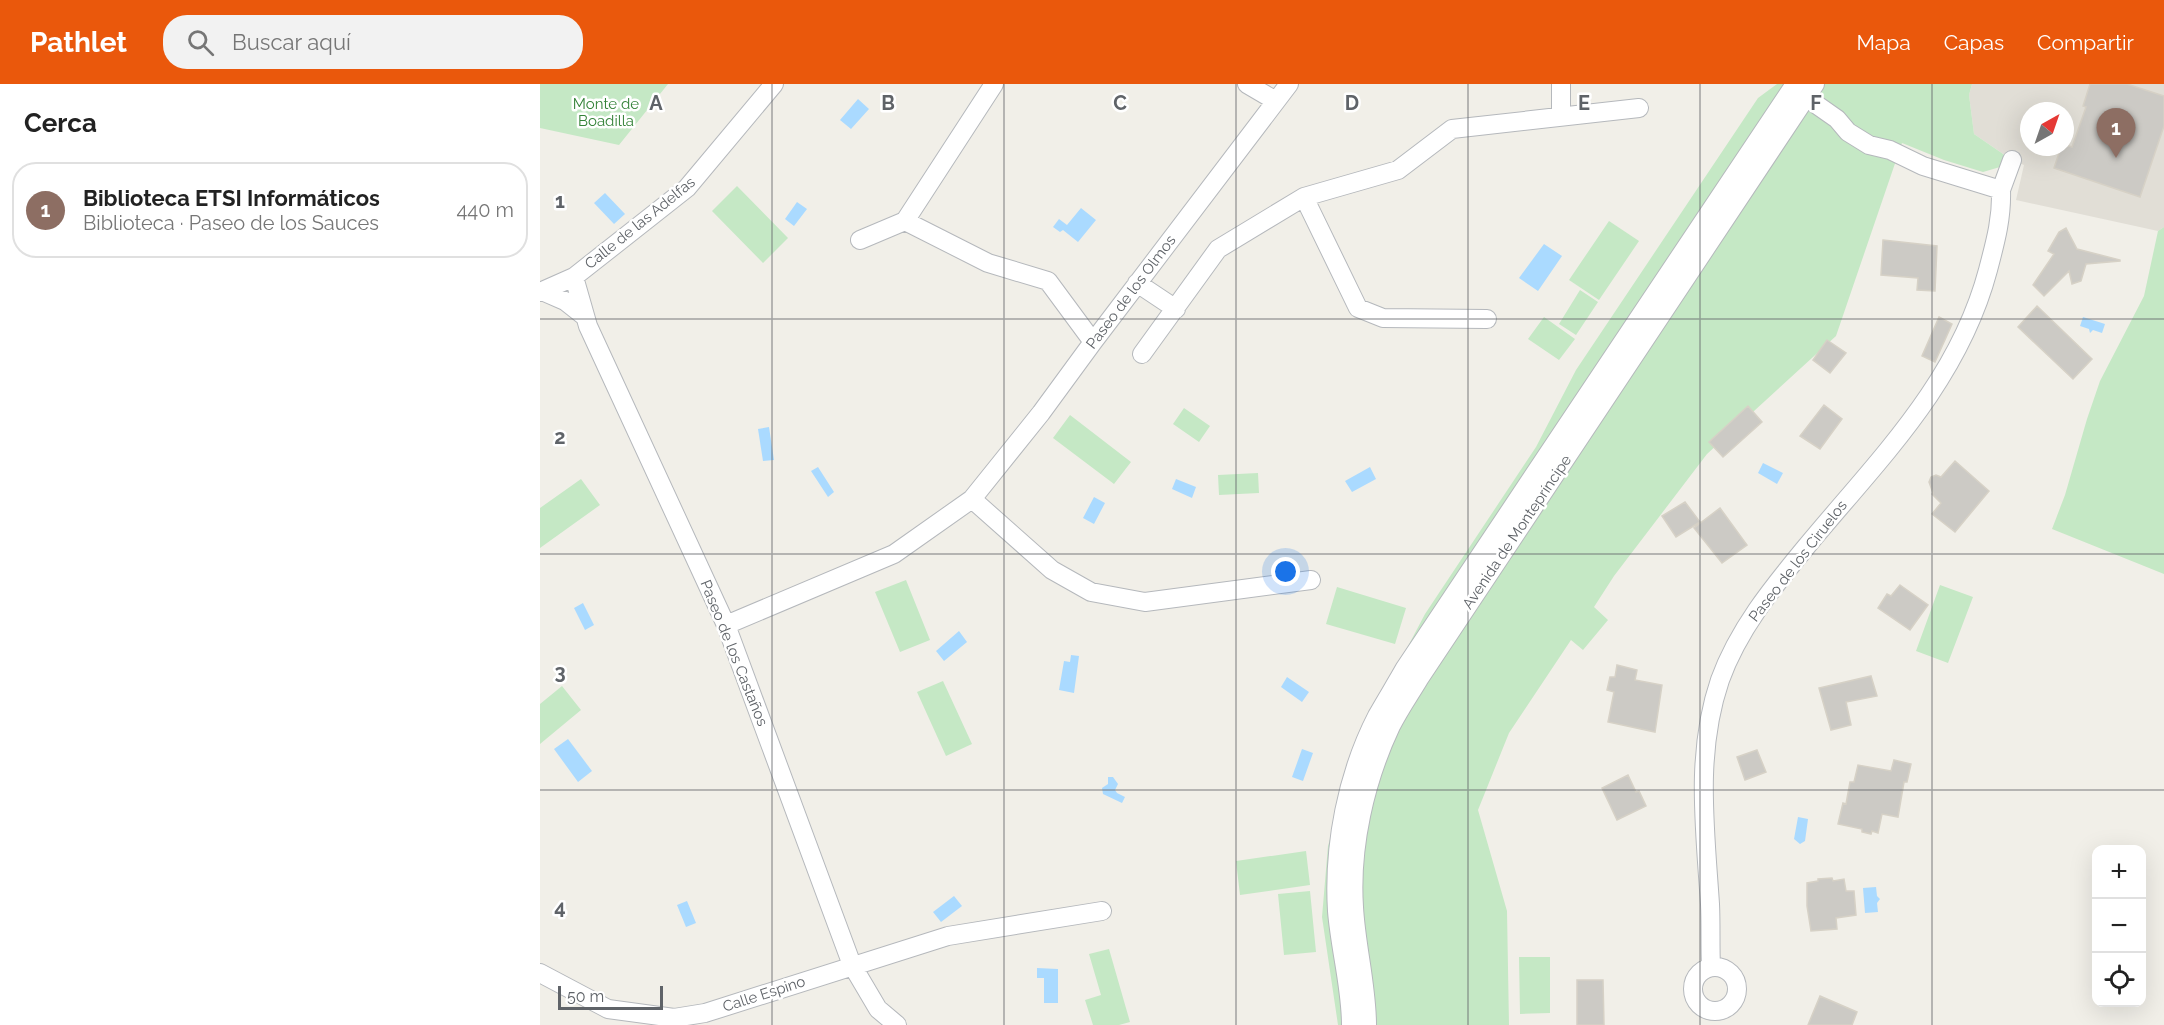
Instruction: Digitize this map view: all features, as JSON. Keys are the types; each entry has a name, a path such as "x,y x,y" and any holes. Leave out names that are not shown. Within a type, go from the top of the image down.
{"street":[{"name":"Calle de las Adelfas","path":"541,292 574,277 687,188 774,84"},
{"path":"860,240 905,221 994,84"},
{"path":"1247,84 1276,101"},
{"name":"Paseo de los Olmos","path":"726,625 894,554 972,499 1041,413 1289,84"},
{"path":"1561,84 1561,117"},
{"path":"1799,87 1837,119 1848,132 1869,145 1890,150 1923,165 2001,190"},
{"name":"Avenida de Montepríncipe","path":"1351,1025 1337,911 1338,862 1343,818 1353,778 1377,717 1405,668 1799,87"},
{"name":"Avenida de Montepríncipe","path":"1367,1025 1353,906 1354,865 1359,824 1376,760 1392,725 1419,679 1799,87"},
{"path":"1142,354 1218,249 1304,197 1398,170 1452,129 1639,108"},
{"name":"Paseo de los Ciruelos","path":"1711,967 1703,765 1712,709 1721,679 1736,644 1752,616 1784,574 1899,438 1946,371 1966,333 1982,295 1999,229 2001,190 2012,160"},
{"path":"1304,197 1358,308 1383,318 1487,319"},
{"path":"905,221 988,263 1048,280 1093,342"},
{"name":"Paseo de los Castaños","path":"574,277 584,316 726,625 852,965 878,1009 897,1025"},
{"path":"1137,283 1176,309"},
{"path":"541,292 565,301 584,316"},
{"path":"972,499 1052,570 1091,592 1145,602 1311,580"},
{"name":"Calle Espino","path":"540,974 608,1009 675,1018 705,1013 948,936 1102,911"}],"shaded area":[{"path":"1972,84 2164,84 2164,227 2158,231 2016,200 2024,165 2012,160 1974,134 1969,95"}],"green space":[{"name":"Monte de Boadilla","path":"540,84 668,84 619,145 540,128"},
{"path":"1777,84 1972,84 1969,95 1974,134 2006,156 2000,167 1983,172 1944,160 1902,143 1836,336 1707,454 1614,576 1594,607 1608,620 1583,650 1571,640 1509,733 1478,810 1507,911 1509,1025 1338,1025 1322,917 1328,846 1358,741 1425,614 1536,447 1576,370 1758,98"},
{"path":"737,186 788,238 763,263 712,211"},
{"path":"1609,221 1639,241 1599,300 1569,280"},
{"path":"2164,227 2164,574 2052,529 2065,495 2100,381 2144,296 2158,231"},
{"path":"1580,290 1598,302 1576,335 1559,324"},
{"path":"1544,317 1575,339 1559,360 1528,339"},
{"path":"1184,408 1210,426 1199,442 1173,424"},
{"path":"1070,415 1131,462 1114,484 1053,438"},
{"path":"1258,473 1259,493 1219,495 1218,475"},
{"path":"581,479 600,505 540,548 540,508"},
{"path":"906,580 930,640 900,652 875,592"},
{"path":"1940,585 1973,597 1948,663 1916,651"},
{"path":"1337,587 1406,608 1395,644 1326,624"},
{"path":"943,681 972,744 946,756 917,692"},
{"path":"562,686 581,710 540,744 540,704"},
{"path":"1306,851 1310,885 1240,895 1236,861"},
{"path":"1310,891 1316,952 1284,955 1278,894"},
{"path":"1109,949 1130,1022 1119,1025 1093,1025 1085,1000 1101,995 1089,954"},
{"path":"1519,957 1550,957 1550,1013 1520,1014"}],"water":[{"path":"858,99 869,109 851,129 840,120"},
{"path":"605,193 625,214 614,224 594,203"},
{"path":"797,202 807,209 794,226 785,219"},
{"path":"1081,208 1096,220 1078,242 1063,230 1060,232 1053,227 1059,219 1067,225"},
{"path":"1544,244 1562,256 1538,291 1519,278"},
{"path":"2083,317 2105,324 2102,333 2093,330 2090,333 2089,329 2080,326"},
{"path":"769,427 774,460 763,461 758,429"},
{"path":"1763,463 1783,473 1777,484 1758,473"},
{"path":"818,467 834,492 828,497 811,471"},
{"path":"1370,467 1376,479 1352,492 1345,481"},
{"path":"1176,479 1196,487 1192,498 1172,489"},
{"path":"1094,497 1105,503 1094,524 1083,518"},
{"path":"583,603 594,625 585,630 574,608"},
{"path":"959,631 967,642 944,661 936,651"},
{"path":"1071,655 1079,656 1074,693 1059,690 1064,661 1070,662"},
{"path":"1287,677 1309,692 1302,702 1281,687"},
{"path":"568,739 592,771 578,782 554,749"},
{"path":"1302,749 1313,753 1303,781 1292,777"},
{"path":"1108,777 1113,777 1118,784 1115,790 1125,797 1122,803 1103,794 1102,788 1108,784"},
{"path":"1798,817 1808,819 1805,841 1800,844 1794,839"},
{"path":"1876,887 1877,896 1880,899 1877,903 1878,912 1865,913 1863,888"},
{"path":"954,896 962,906 941,922 933,912"},
{"path":"687,901 696,923 686,927 677,905"},
{"path":"1037,968 1058,969 1058,1003 1044,1003 1044,978 1037,978"}],"building":[{"path":"2090,84 2127,84 2164,96 2164,126 2140,197 2054,168 2058,156 2074,156 2074,141 2086,107 2083,106"},
{"path":"2066,228 2077,249 2120,261 2086,264 2081,281 2072,284 2069,271 2044,296 2033,285 2054,254 2048,251 2059,232"},
{"path":"1883,240 1937,246 1935,291 1917,290 1918,278 1881,275"},
{"path":"2037,306 2092,359 2073,379 2018,327"},
{"path":"1939,317 1952,324 1935,362 1922,356"},
{"path":"1827,340 1846,353 1830,373 1813,360"},
{"path":"1824,405 1842,419 1820,449 1800,436"},
{"path":"1748,406 1762,422 1723,457 1709,442"},
{"path":"1955,461 1989,491 1955,532 1932,514 1941,503 1932,494 1929,482 1931,477 1936,475 1941,477"},
{"path":"1685,502 1700,522 1676,537 1662,516"},
{"path":"1720,508 1747,545 1722,563 1694,528"},
{"path":"1900,585 1928,605 1910,630 1878,608 1887,594 1891,596"},
{"path":"1617,665 1637,670 1635,680 1662,685 1655,732 1608,722 1614,692 1607,690 1610,677 1615,677"},
{"path":"1871,676 1877,696 1846,702 1851,725 1831,730 1819,688"},
{"path":"1757,750 1766,772 1745,780 1737,757"},
{"path":"1894,760 1911,764 1907,782 1904,782 1898,817 1882,814 1878,833 1872,831 1871,834 1862,832 1862,829 1838,824 1843,803 1846,804 1850,782 1854,782 1858,765 1891,771"},
{"path":"1628,775 1646,806 1617,820 1602,788"},
{"path":"1832,878 1833,881 1844,879 1846,891 1854,891 1856,915 1836,918 1837,929 1811,931 1807,906 1807,883"},
{"path":"1577,980 1603,980 1604,1025 1577,1025"},
{"path":"1820,996 1857,1012 1852,1025 1808,1025"}],"place":[{"name":"Biblioteca ETSI Informáticos","path":"2116,158"}]}
